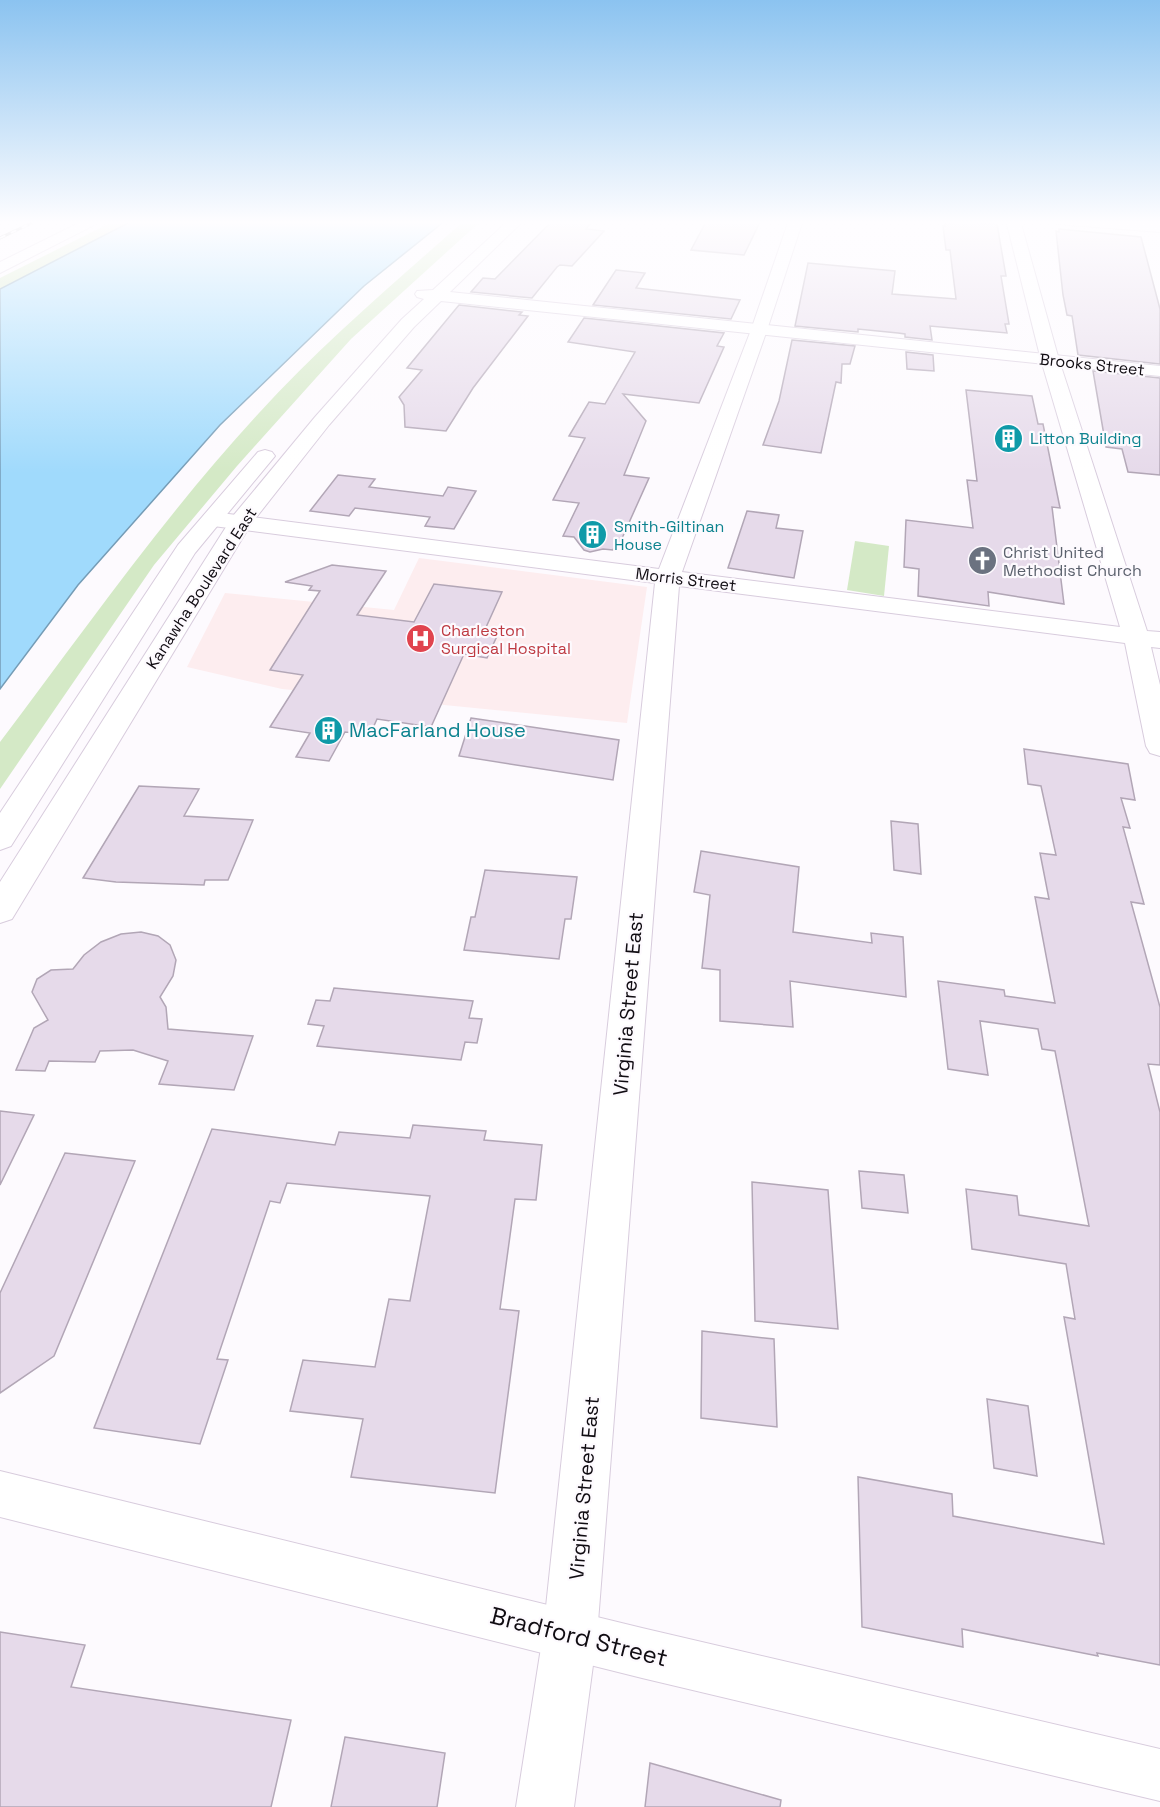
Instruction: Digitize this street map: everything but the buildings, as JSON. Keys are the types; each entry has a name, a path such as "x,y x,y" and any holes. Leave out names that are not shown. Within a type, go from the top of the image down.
{"main road":[{"name":"Kanawha Boulevard East","path":"382,324 403,304"},
{"name":"Kanawha Boulevard East","path":"0,910 241,521 420,304"},
{"name":"Brooks Street","path":"569,304 759,330 1160,371"},
{"name":"Virginia Street East","path":"544,1807 570,1635 668,577 768,304"},
{"path":"1035,304 1050,360 1148,638 1160,746"},
{"name":"Kanawha Boulevard East","path":"0,838 186,550 276,444"},
{"name":"Morris Street","path":"213,519 1148,638"}],"street":[{"name":"Bradford Street","path":"0,1494 570,1635 1160,1775"}],"shaded area":[{"name":"Charleston Surgical Hospital","path":"419,558 647,587 627,723 282,689 187,667 225,593 394,610"}],"green space":[{"path":"370,304 389,304 351,339 237,466 154,565 0,789 0,742 125,575 224,452 283,387"},
{"path":"855,541 889,546 884,596 847,590"}],"water":[{"path":"0,304 345,304 220,425 78,585 0,689"}],"place":[{"name":"Litton Building","path":"1009,438"},
{"name":"Smith-Giltinan House","path":"593,535"},
{"name":"Christ United Methodist Church","path":"982,561"},
{"name":"Charleston Surgical Hospital","path":"420,639"},
{"name":"MacFarland House","path":"328,730"}]}
